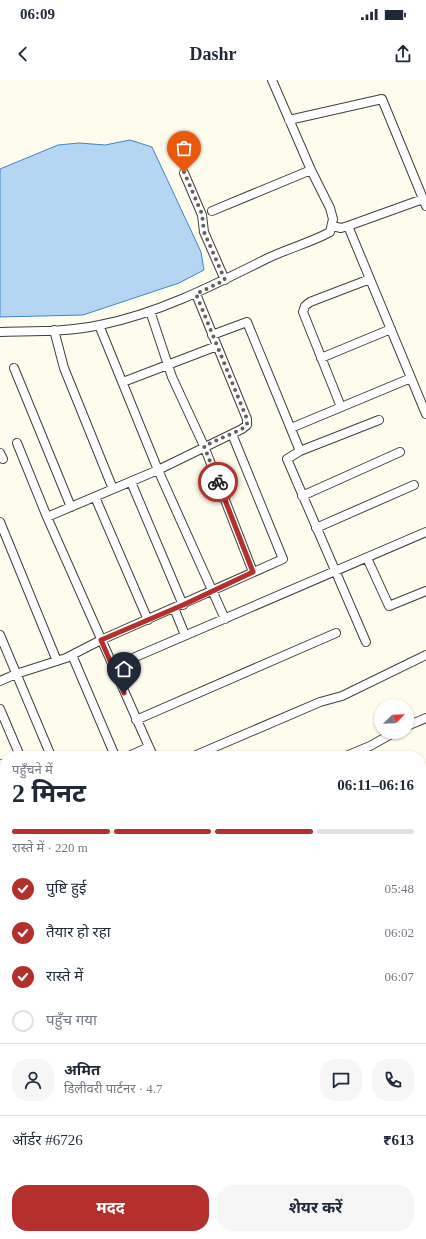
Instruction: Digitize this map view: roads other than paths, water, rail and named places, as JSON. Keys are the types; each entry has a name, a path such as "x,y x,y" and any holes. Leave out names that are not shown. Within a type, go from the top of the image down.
{"street":[{"path":"0,332 54,330 99,325 150,311 196,294 267,258 330,232 333,219 330,208 311,170 272,80"},
{"path":"289,120 382,99 425,203 341,228 332,226"},
{"path":"212,211 311,170"},
{"path":"184,172 202,214 204,232 225,280"},
{"path":"348,226 426,414"},
{"path":"341,407 303,312 305,306 310,302 370,279"},
{"path":"47,517 158,470 204,446 232,434 247,425 247,419 196,294"},
{"path":"150,311 167,365 204,446 253,572"},
{"path":"212,335 247,322 300,452"},
{"path":"99,325 158,470 225,618"},
{"path":"321,358 391,329"},
{"path":"54,330 64,368 113,489"},
{"path":"123,382 217,346"},
{"path":"14,368 70,507"},
{"path":"291,428 411,378"},
{"path":"366,642 286,459 379,420"},
{"path":"0,681 72,655 101,640 183,605 283,559 232,434"},
{"path":"17,443 47,517 150,751"},
{"path":"302,496 400,452"},
{"path":"131,482 183,605"},
{"path":"316,528 414,485"},
{"path":"95,497 148,620"},
{"path":"0,522 56,661"},
{"path":"112,666 426,532"},
{"path":"367,558 389,606 426,591"},
{"path":"174,608 185,635"},
{"path":"136,720 336,633"},
{"path":"0,636 49,751"},
{"path":"72,655 113,751"},
{"path":"206,751 320,702 342,696 426,655"},
{"path":"0,709 18,751"},
{"path":"414,723 426,718"},
{"path":"358,751 382,739"},
{"path":"140,751 149,747"}],"water":[{"path":"130,140 152,147 201,252 204,270 179,283 83,315 0,317 0,169 58,145 79,143 105,145"}]}
